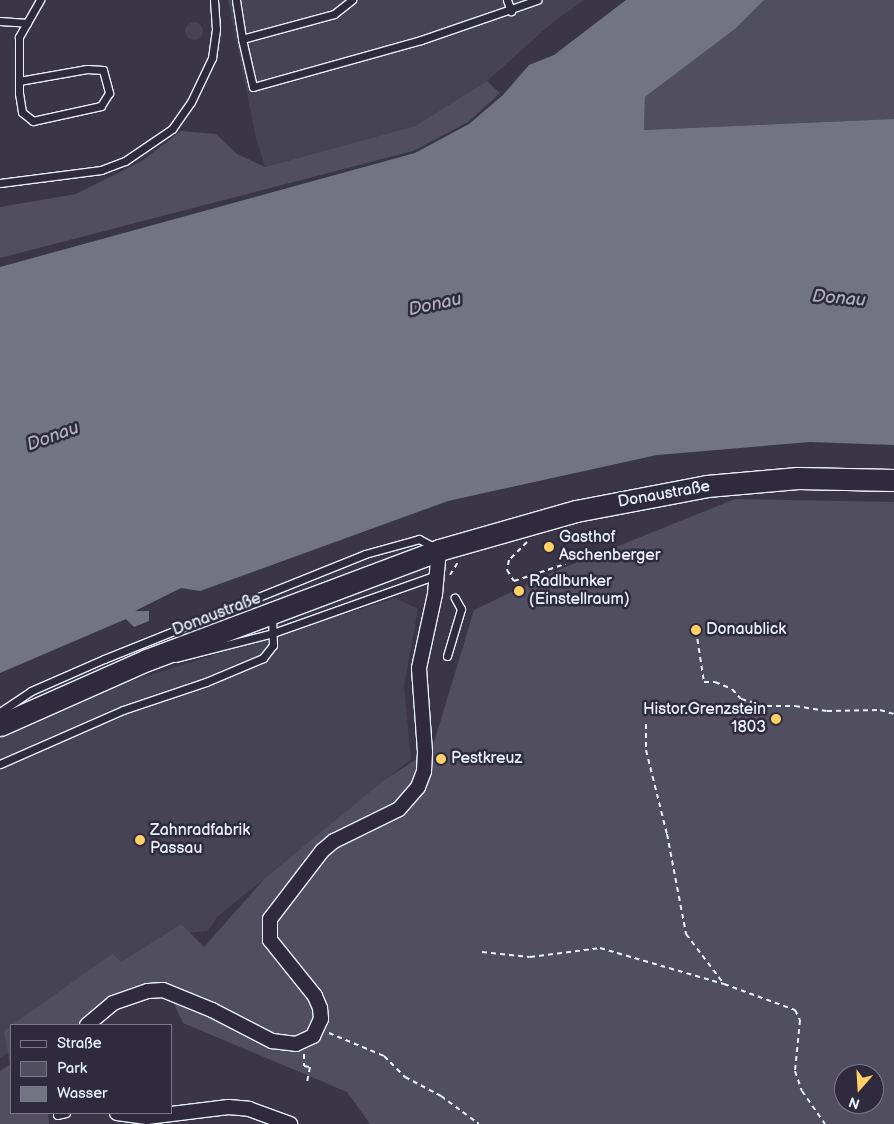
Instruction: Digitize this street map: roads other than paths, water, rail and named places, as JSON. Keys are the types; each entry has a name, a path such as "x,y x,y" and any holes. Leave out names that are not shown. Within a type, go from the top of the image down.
{"main road":[{"name":"Donaustraße","path":"0,724 147,660 272,623 439,550 576,511 707,486 798,478 894,480"}],"street":[{"path":"88,1024 113,1003 148,991 163,990 212,1010 272,1041 296,1044 305,1042 318,1028 321,1019 315,996 270,940 270,919 322,851 339,838 399,809 418,787 425,752 419,668 437,575 439,550"},
{"path":"172,1114 228,1107 249,1109 290,1124"},
{"path":"124,1114 147,1117 171,1114"}],"lane":[{"path":"19,81 87,69 103,70 108,92 101,106 33,121 22,112 19,81 19,37 40,0"},
{"path":"0,183 101,170 140,153 172,129 191,102 212,58 216,29 214,0"},
{"path":"236,0 242,39 253,87 420,40 511,11 537,0"},
{"path":"242,39 334,14 351,0"},
{"path":"507,0 511,11"},
{"path":"0,21 26,23"},
{"name":"Donaustraße","path":"0,712 31,691 104,658 365,554 419,539 439,550"},
{"path":"0,764 122,710 206,682 262,658 273,645 272,623 437,575"},
{"path":"447,656 461,609 455,598"},
{"path":"57,1115 62,1114"}],"water":[{"name":"Donau","path":"626,0 764,0 735,29 645,97 644,130 894,119 894,445 810,442 657,455 448,501 200,591 181,588 135,611 149,611 149,621 134,627 126,619 0,673 0,267 415,153 469,124 503,95 529,65 554,55"}],"place":[{"name":"Gasthof Aschenberger","path":"549,547"},
{"name":"Radlbunker (Einstellraum)","path":"519,591"},
{"name":"Donaublick","path":"696,630"},
{"name":"Histor.Grenzstein 1803","path":"776,719"},
{"name":"Pestkreuz","path":"441,759"},
{"name":"Zahnradfabrik Passau","path":"140,840"}]}
